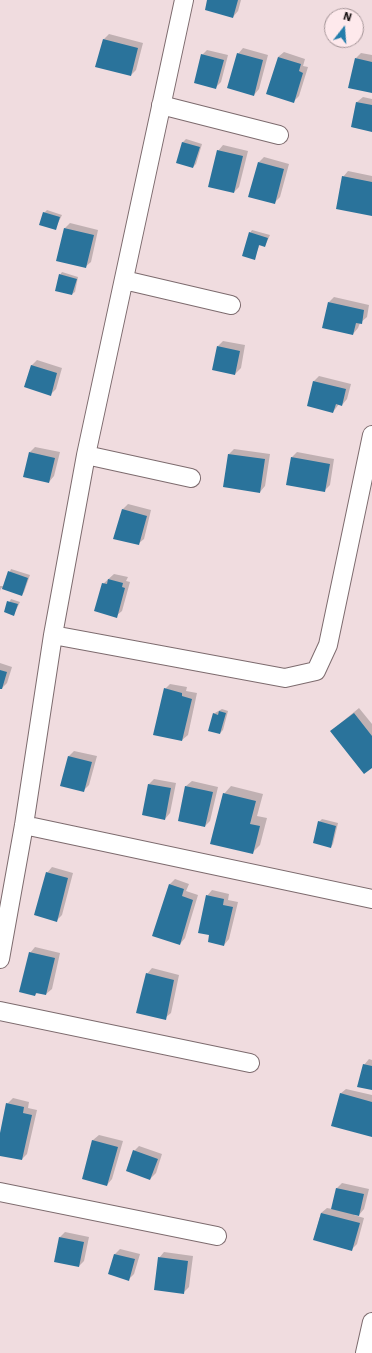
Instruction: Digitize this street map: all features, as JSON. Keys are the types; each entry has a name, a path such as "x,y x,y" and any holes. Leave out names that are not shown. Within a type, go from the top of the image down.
{"street":[{"path":"0,959 24,825 53,635 86,455 184,0"},
{"path":"161,106 279,135"},
{"path":"124,280 231,305"},
{"path":"53,635 284,678 316,671 328,645 372,435"},
{"path":"86,455 191,478"},
{"path":"24,825 372,899"},
{"path":"0,1011 250,1063"},
{"path":"0,1192 217,1236"},
{"path":"365,1353 372,1322"}],"building":[{"path":"207,0 238,0 233,18 205,10"},
{"path":"103,39 138,48 131,76 95,67"},
{"path":"237,53 263,60 254,96 227,88"},
{"path":"201,54 224,60 216,89 194,83"},
{"path":"278,57 301,64 299,71 303,73 294,103 266,94"},
{"path":"355,58 372,62 372,93 348,88"},
{"path":"356,102 372,105 372,132 351,127"},
{"path":"182,142 200,147 193,168 176,163"},
{"path":"217,150 243,156 234,193 208,187"},
{"path":"258,162 284,169 275,204 248,197"},
{"path":"342,176 372,182 372,216 336,209"},
{"path":"43,212 60,217 56,230 39,225"},
{"path":"64,228 94,235 86,268 56,261"},
{"path":"249,232 268,238 265,247 259,245 255,260 242,256"},
{"path":"59,274 77,279 72,295 55,291"},
{"path":"328,302 364,310 362,324 356,323 353,335 322,328"},
{"path":"217,346 240,351 235,375 212,370"},
{"path":"31,365 57,373 51,396 24,387"},
{"path":"313,381 346,389 342,406 336,404 333,413 307,406"},
{"path":"29,452 55,458 49,483 23,477"},
{"path":"228,454 265,459 260,493 223,487"},
{"path":"291,457 330,464 325,492 286,485"},
{"path":"122,509 147,516 139,545 113,539"},
{"path":"8,571 28,578 22,596 2,589"},
{"path":"108,579 123,583 122,587 125,588 117,618 94,611 102,583 107,584"},
{"path":"7,601 18,604 14,616 4,612"},
{"path":"0,670 7,672 2,689 0,689"},
{"path":"164,688 182,693 182,696 192,699 182,741 153,735"},
{"path":"219,711 226,713 220,734 208,731 213,713 218,715"},
{"path":"354,713 372,736 372,768 364,774 330,731"},
{"path":"68,756 92,762 84,792 60,786"},
{"path":"148,784 171,788 165,820 142,815"},
{"path":"185,786 213,792 205,827 178,821"},
{"path":"223,793 256,801 250,824 260,826 253,854 210,844"},
{"path":"318,821 336,826 331,848 313,843"},
{"path":"46,872 68,878 57,922 34,915"},
{"path":"169,884 184,889 182,896 193,900 180,945 152,936"},
{"path":"206,895 224,899 223,905 233,907 224,946 208,942 209,935 198,933"},
{"path":"29,952 55,958 46,995 36,993 35,996 19,992"},
{"path":"146,973 174,980 166,1020 136,1013"},
{"path":"363,1064 372,1066 372,1090 357,1087"},
{"path":"340,1093 372,1102 372,1137 331,1126"},
{"path":"6,1103 24,1107 23,1113 32,1115 22,1160 0,1156 0,1133"},
{"path":"92,1140 118,1147 107,1186 82,1179"},
{"path":"133,1150 158,1159 150,1180 126,1171"},
{"path":"336,1188 364,1194 359,1216 331,1209"},
{"path":"321,1213 360,1223 352,1251 313,1240"},
{"path":"59,1237 84,1242 79,1267 54,1262"},
{"path":"114,1254 135,1259 129,1281 108,1274"},
{"path":"158,1257 188,1261 184,1294 154,1290"}]}
